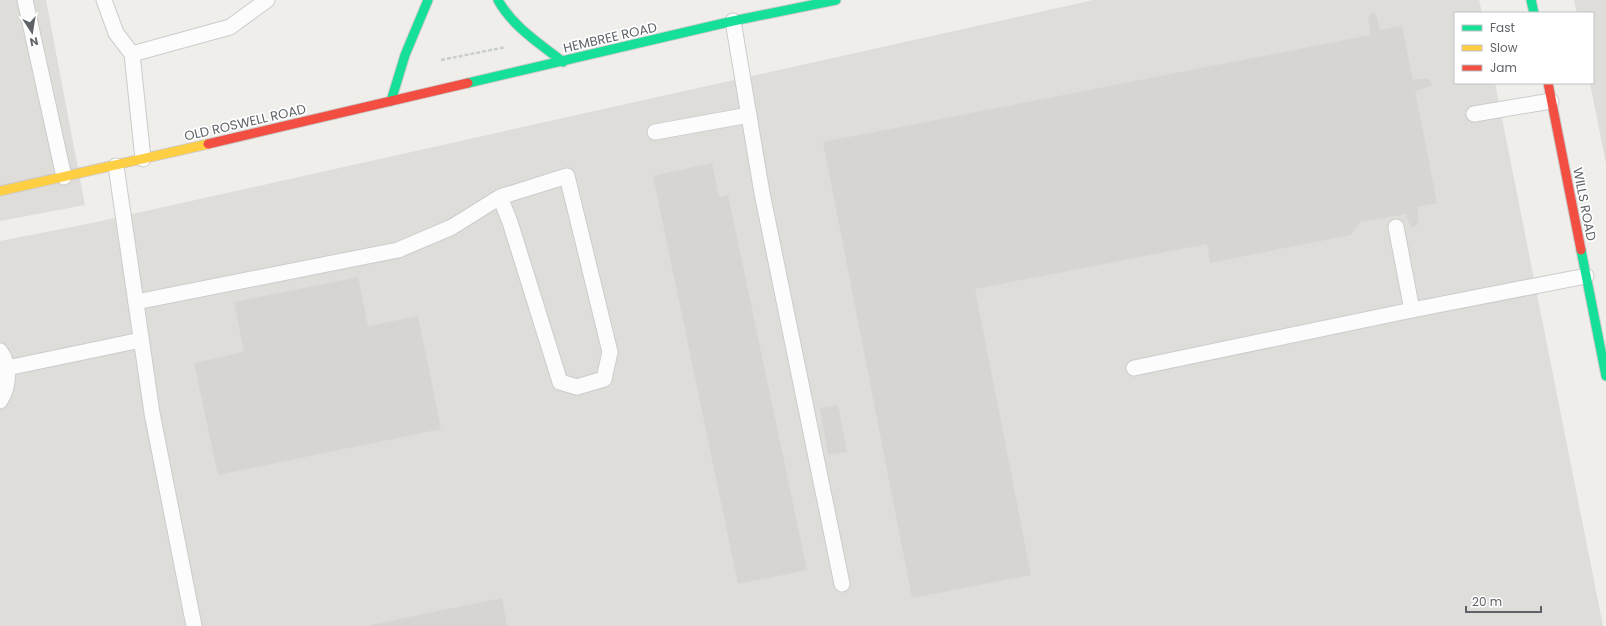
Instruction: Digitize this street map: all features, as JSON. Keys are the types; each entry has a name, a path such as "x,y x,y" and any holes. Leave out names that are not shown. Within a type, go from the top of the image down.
{"street":[{"path":"392,101 405,55 428,0"},
{"path":"498,0 500,6 516,24 563,62"},
{"name":"HEMBREE ROAD","path":"392,101 733,21 836,0"},
{"path":"1531,0 1534,12"},
{"name":"WILLS ROAD","path":"1548,84 1606,376"},
{"name":"OLD ROSWELL ROAD","path":"0,191 116,166 392,101"}],"lane":[{"path":"25,0 64,177"},
{"path":"104,0 116,33 132,54 144,159"},
{"path":"132,54 230,28 267,0"},
{"path":"733,21 762,193 842,584"},
{"path":"1474,114 1552,102"},
{"path":"656,132 749,115"},
{"path":"116,166 152,413 194,626"},
{"path":"136,302 398,250 452,227 500,197 567,176 610,352 604,379 577,387 560,382 510,222 500,197"},
{"path":"1396,227 1412,310"},
{"path":"1134,368 1412,310 1586,276"},
{"path":"7,368 141,340"},
{"path":"0,351 3,355 7,368 8,381 5,394 0,401"}],"path":[{"path":"441,60 513,45"}],"shaded area":[{"path":"0,0 46,0 85,205 0,221"},
{"path":"1093,0 1479,0 1482,12 1454,12 1454,84 1495,84 1603,626 0,626 0,241 92,223"},
{"path":"1574,0 1606,0 1606,164 1590,84 1594,84 1594,12 1577,12"}],"building":[{"path":"1375,13 1380,30 1402,26 1413,80 1428,78 1432,86 1415,91 1437,203 1417,207 1419,221 1416,226 1412,227 1406,214 1360,222 1351,235 1210,263 1207,244 975,289 1031,575 912,598 823,142 1371,35 1368,17 1370,14"},
{"path":"712,163 719,197 728,195 807,570 738,584 653,176"},
{"path":"358,277 368,326 418,316 441,429 218,475 194,363 244,352 234,302"},
{"path":"838,405 847,452 828,455 820,408"},
{"path":"502,598 507,626 370,626 370,625"}],"traffic: fast":[{"path":"391,101 405,55 428,0"},
{"path":"498,0 504,10 519,26 563,62"},
{"path":"468,83 733,21 836,0"},
{"path":"1531,0 1534,12"},
{"path":"1581,250 1606,376"}],"traffic: slow":[{"path":"0,191 208,144"}],"traffic: jam":[{"path":"208,144 468,83"},
{"path":"1548,84 1581,250"}]}
